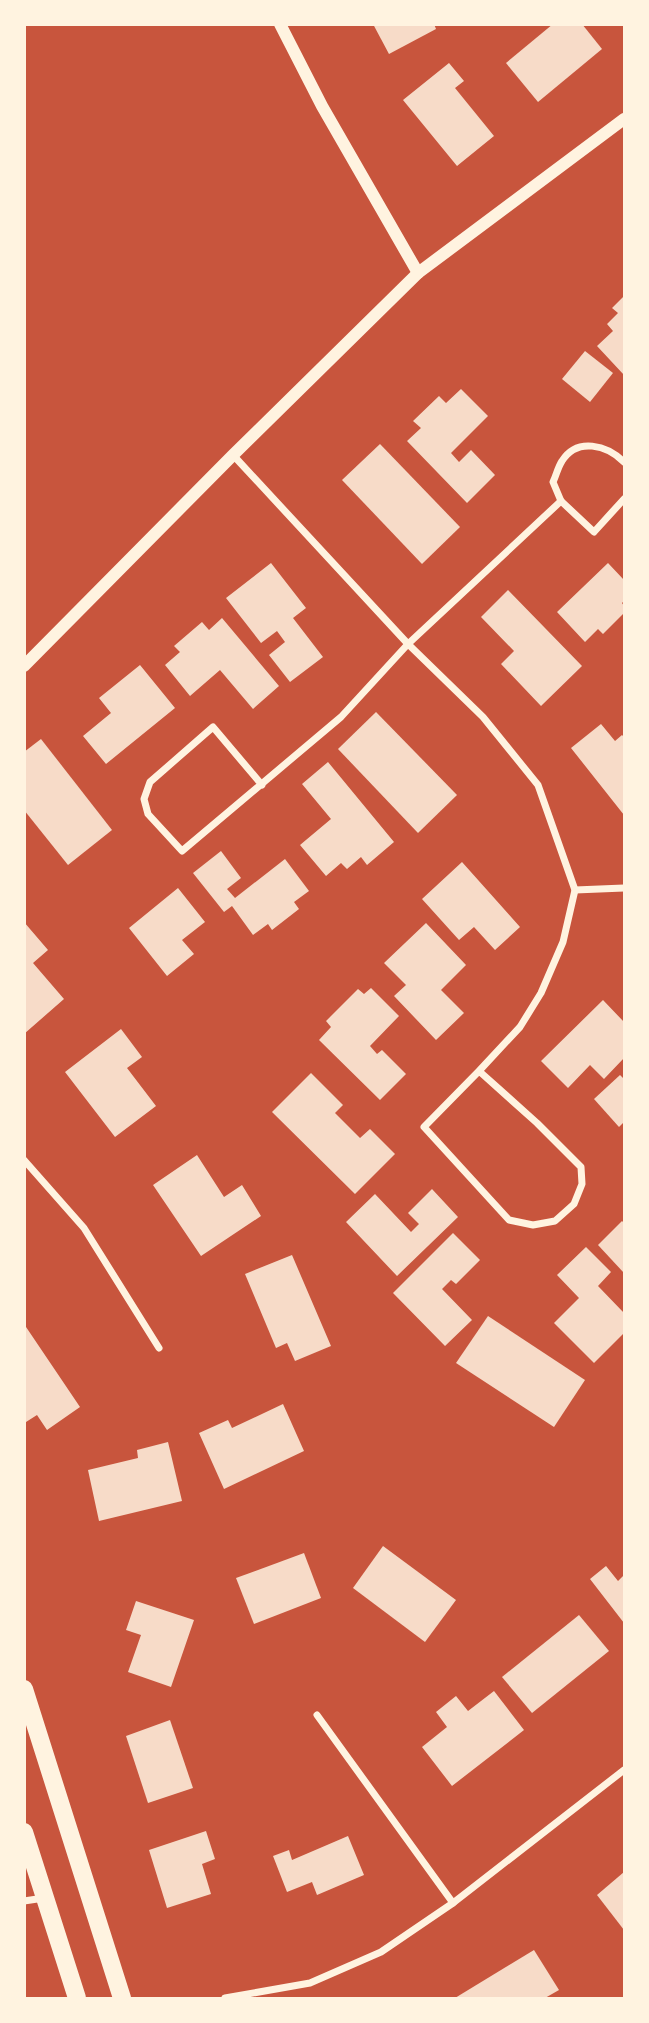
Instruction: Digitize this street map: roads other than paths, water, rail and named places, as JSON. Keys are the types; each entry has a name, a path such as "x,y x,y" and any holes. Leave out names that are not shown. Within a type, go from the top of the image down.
{"main road":[{"path":"24,1689 122,1998"},
{"path":"24,1832 77,1998"}],"street":[{"path":"280,24 321,106 418,273"},
{"path":"24,666 418,273 625,119"},
{"path":"625,462 598,445 578,447 563,460 554,482 561,501 594,532 625,499"},
{"path":"233,455 408,644 483,717 538,785 575,890 563,943 541,993 520,1027 424,1127 509,1220 533,1225 555,1221 574,1204 582,1184 581,1167 480,1071"},
{"path":"262,785 213,727 150,782 144,799 148,814 182,851 262,785 341,717 408,644 561,501"},
{"path":"575,890 625,888"},
{"path":"24,1160 84,1228 159,1348"},
{"path":"317,1715 453,1903"},
{"path":"225,1998 310,1983 381,1952 453,1903 625,1770"},
{"path":"24,1901 45,1898"}]}
